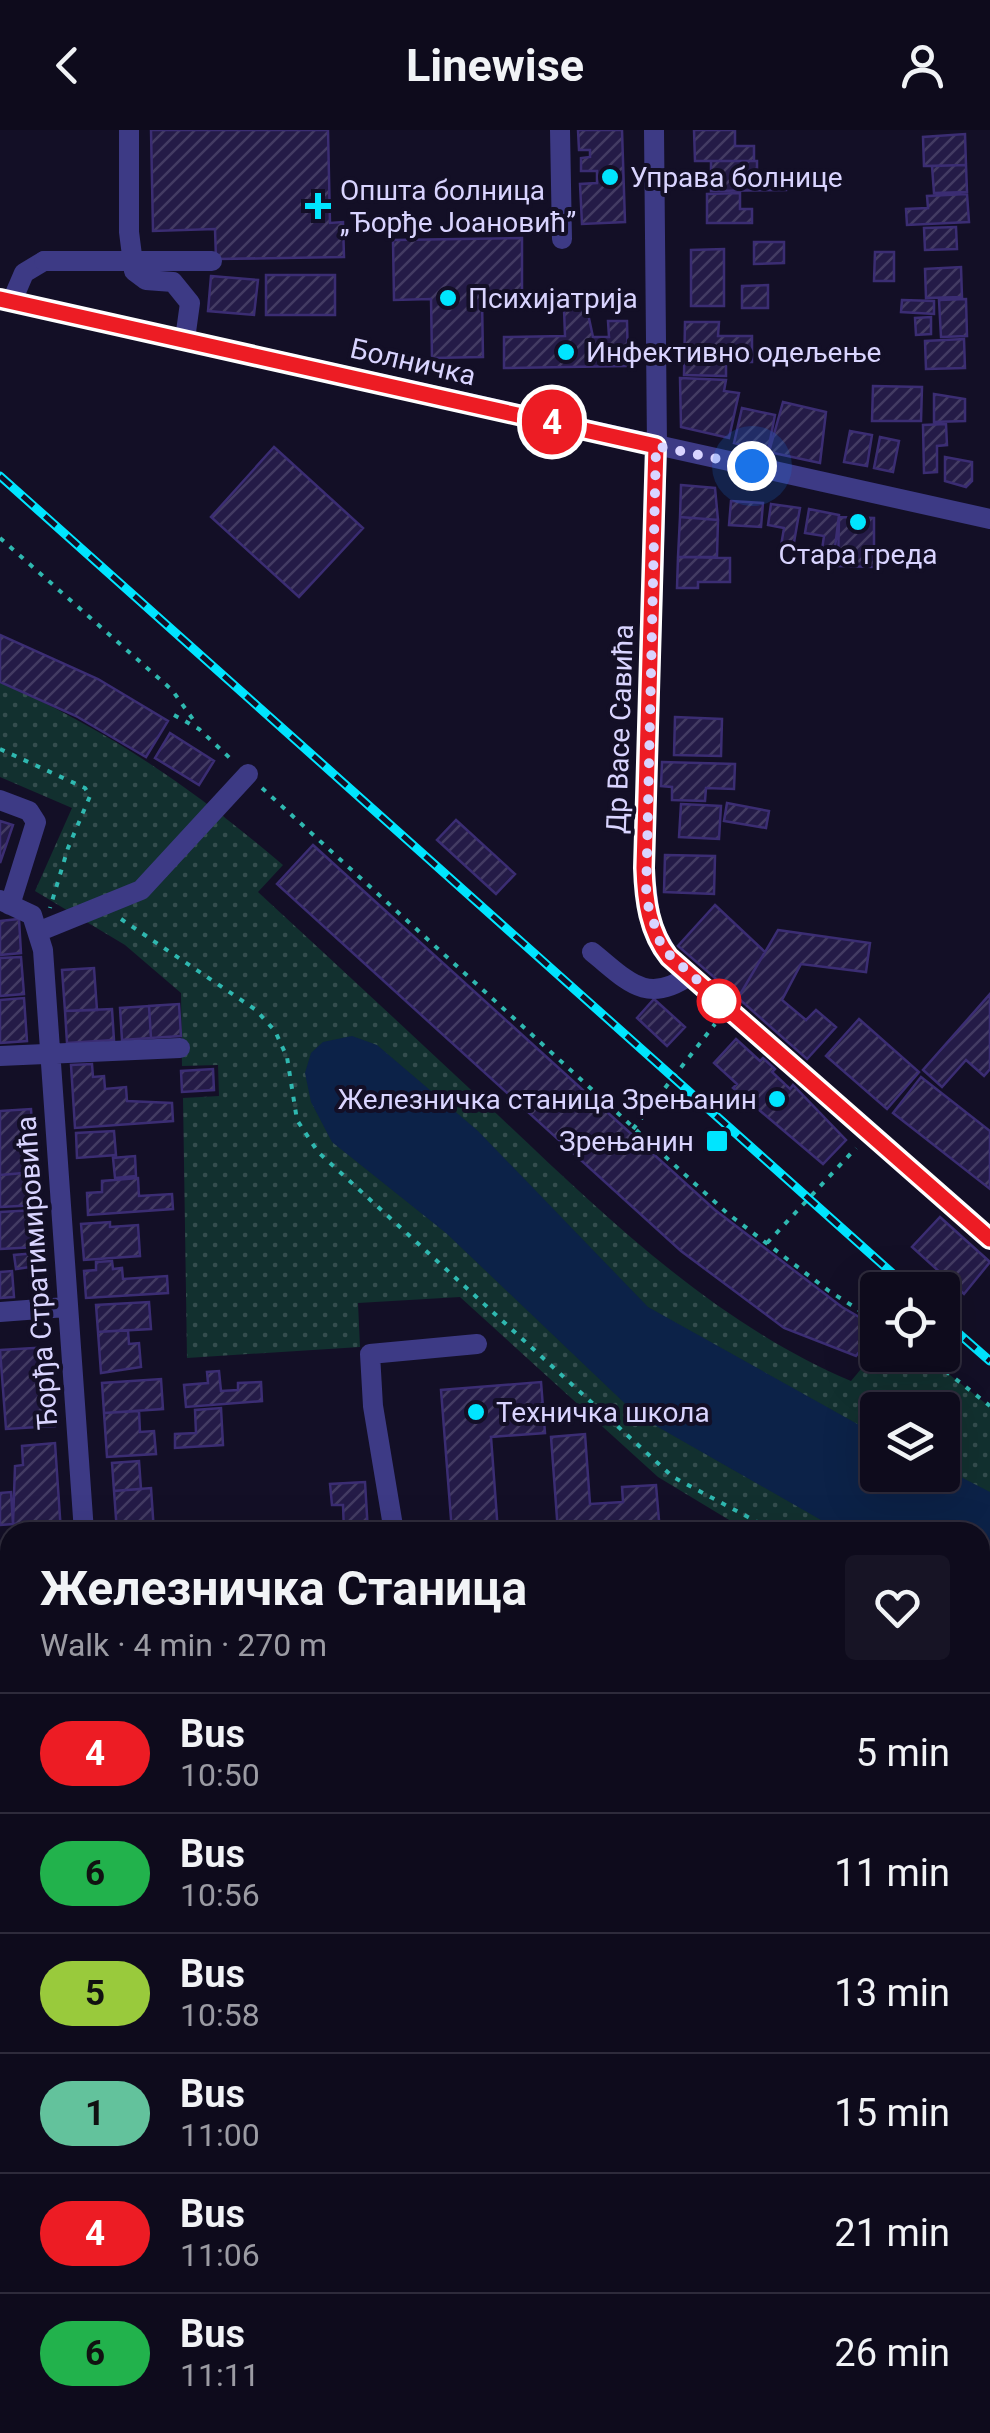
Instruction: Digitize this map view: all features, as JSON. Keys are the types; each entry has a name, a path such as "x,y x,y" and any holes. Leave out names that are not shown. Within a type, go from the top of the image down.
{"street":[{"path":"128,130 129,232 134,271 146,280 173,282 190,303 185,339"},
{"path":"560,130 562,240"},
{"name":"Др Васе Савића","path":"654,130 656,446 644,878 657,939 690,975 990,1239"},
{"path":"6,300 24,273 44,261 212,261"},
{"name":"Болничка","path":"6,300 990,519"},
{"path":"0,800 28,811 36,822 5,902 40,935 141,890 248,774"},
{"name":"Ђорђа Стратимировића","path":"40,935 83,1522"},
{"path":"592,952 635,986 655,991 690,975"},
{"path":"0,1056 180,1048"},
{"path":"0,1312 66,1308"},
{"path":"392,1522 373,1406 370,1354 477,1344"}],"path":[{"path":"0,538 172,690 199,729"},
{"path":"174,714 199,729 633,1129 767,1244 860,1309"},
{"path":"0,748 85,788 90,796 68,848 40,935"},
{"path":"103,906 256,1010 275,1031 287,1057 297,1120 318,1152 536,1356 673,1477 757,1522"},
{"path":"633,1129 728,1008"},
{"path":"767,1244 870,1134"},
{"path":"947,1372 990,1406"}],"green space":[{"path":"0,682 114,741 215,810 283,865 258,892 580,1192 707,1298 801,1357 851,1381 860,1370 946,1372 990,1407 990,1522 732,1522 658,1477 460,1297 358,1303 360,1347 187,1358 183,1098 219,1096 218,1065 182,1066 181,993 125,945 35,891 72,808 0,777"}],"water":[{"path":"352,1036 377,1045 478,1131 648,1307 860,1425 860,1492 960,1492 960,1477 990,1492 990,1522 824,1522 637,1415 446,1233 332,1142 311,1102 305,1073 311,1053 323,1042"}],"building":[{"path":"151,130 328,130 330,223 343,222 344,257 216,259 215,229 153,231"},
{"name":"Управа болнице","path":"578,130 622,130 625,222 582,224 580,184 597,183 597,171 581,171 581,158 590,157 590,150 579,150"},
{"path":"694,130 735,130 735,146 754,146 754,161 695,161"},
{"path":"965,134 966,165 924,166 923,137"},
{"path":"711,161 757,161 757,175 786,175 786,190 711,191"},
{"path":"966,165 967,192 934,193 932,166"},
{"path":"740,193 740,209 752,209 752,223 707,223 707,194"},
{"path":"967,194 969,222 907,225 906,209 928,208 927,196"},
{"path":"956,227 957,249 925,250 924,228"},
{"name":"Психијатрија","path":"522,238 522,297 482,298 483,357 432,358 431,299 394,300 393,240"},
{"path":"754,242 784,242 784,263 754,264"},
{"path":"724,249 724,306 691,306 691,250"},
{"path":"875,252 894,252 894,281 874,281"},
{"path":"961,267 962,297 926,298 925,269"},
{"path":"266,275 335,275 335,315 266,315"},
{"path":"211,276 258,280 254,315 208,311"},
{"path":"768,285 768,308 742,308 742,286"},
{"path":"966,299 967,336 941,337 939,300"},
{"path":"902,300 934,301 934,314 901,312"},
{"name":"Инфективно одељење","path":"564,309 587,309 593,337 609,337 608,321 627,321 628,366 504,368 504,337 565,336"},
{"path":"931,317 931,334 916,335 915,318"},
{"path":"685,322 719,322 718,336 752,336 752,362 726,362 726,376 684,375"},
{"path":"964,339 965,368 926,369 925,341"},
{"path":"680,378 726,380 724,391 739,393 729,438 681,427"},
{"path":"873,386 922,387 921,421 872,421"},
{"path":"934,394 965,399 965,421 934,422"},
{"path":"783,402 826,412 820,463 769,452"},
{"path":"742,408 775,415 768,451 734,443"},
{"path":"946,424 947,445 937,446 937,472 924,473 923,425"},
{"path":"850,431 872,435 867,466 844,462"},
{"path":"880,437 899,441 893,472 874,468"},
{"path":"274,447 363,528 299,597 211,517"},
{"path":"945,457 972,462 972,481 966,487 945,481"},
{"path":"681,485 715,488 718,520 680,517"},
{"path":"731,501 763,503 761,527 729,525"},
{"path":"771,504 800,508 793,548 781,546 784,528 768,525"},
{"path":"809,509 839,515 833,564 820,563 824,536 805,533"},
{"path":"680,517 718,520 717,557 678,557"},
{"path":"839,517 874,518 874,567 838,566"},
{"path":"678,557 730,558 730,582 698,582 698,588 677,588"},
{"path":"0,635 98,679 168,721 146,757 76,716 0,682"},
{"path":"675,717 722,719 721,756 674,755"},
{"path":"170,733 214,761 199,785 155,758"},
{"path":"662,762 735,764 734,789 706,788 705,801 672,800 672,787 661,786"},
{"path":"727,803 769,811 766,828 724,821"},
{"path":"681,804 721,806 719,839 679,837"},
{"path":"456,820 515,874 496,894 437,840"},
{"path":"0,821 13,825 0,863"},
{"path":"313,845 715,1210 860,1318 860,1351 856,1356 784,1328 681,1251 277,884"},
{"path":"665,855 715,856 714,894 664,892"},
{"path":"715,905 765,952 738,998 678,946"},
{"path":"19,919 21,953 0,955 0,921"},
{"path":"778,930 870,943 866,972 801,964 782,1000 806,1020 816,1010 836,1027 807,1059 738,998"},
{"path":"21,957 24,994 0,996 0,958"},
{"path":"94,968 97,1010 65,1011 62,970"},
{"path":"990,994 990,1069 984,1076 966,1060 942,1087 923,1070"},
{"path":"24,998 27,1041 0,1043 0,1000"},
{"path":"654,999 685,1027 667,1046 637,1018"},
{"path":"179,1004 181,1036 151,1038 149,1006"},
{"path":"149,1006 151,1038 122,1040 120,1008"},
{"path":"112,1009 114,1040 67,1043 65,1011"},
{"path":"859,1019 919,1072 887,1109 826,1056"},
{"name":"Железничка станица Зрењанин","path":"736,1039 775,1069 772,1072 790,1089 793,1085 846,1140 823,1164 733,1088 737,1084 714,1063"},
{"path":"92,1064 93,1077 104,1076 105,1089 126,1087 127,1101 172,1103 173,1121 75,1128 71,1065"},
{"path":"213,1069 214,1090 182,1092 181,1071"},
{"path":"921,1077 990,1131 990,1189 893,1113"},
{"path":"31,1109 35,1172 0,1175 0,1111"},
{"path":"114,1131 116,1155 77,1158 76,1133"},
{"path":"135,1156 136,1176 115,1178 113,1158"},
{"path":"35,1172 37,1205 0,1207 0,1175"},
{"path":"138,1178 139,1196 172,1194 173,1209 88,1215 87,1193 102,1192 102,1181"},
{"path":"35,1210 37,1247 0,1249 0,1212"},
{"path":"940,1217 990,1262 964,1294 960,1290 960,1272 940,1272 912,1247"},
{"path":"110,1222 110,1227 138,1225 140,1256 84,1260 81,1224"},
{"path":"36,1253 37,1266 16,1269 14,1255"},
{"path":"112,1261 113,1269 122,1268 123,1279 167,1276 168,1293 86,1298 84,1271 96,1270 96,1262"},
{"path":"12,1271 14,1297 0,1298 0,1272"},
{"path":"149,1302 151,1329 98,1332 96,1305"},
{"path":"128,1330 129,1344 139,1343 141,1367 101,1373 98,1332"},
{"path":"50,1347 55,1426 6,1429 0,1350"},
{"path":"219,1371 221,1391 238,1390 238,1383 261,1382 262,1401 186,1407 184,1385 208,1383 207,1372"},
{"path":"161,1379 163,1409 104,1413 102,1383"},
{"path":"541,1382 545,1433 491,1437 497,1522 451,1522 441,1390"},
{"path":"221,1408 223,1445 175,1448 175,1434 196,1433 195,1410"},
{"path":"139,1411 140,1432 154,1431 156,1454 107,1457 104,1413"},
{"path":"585,1434 590,1504 623,1502 622,1487 656,1485 659,1522 557,1522 551,1437"},
{"path":"55,1443 60,1522 13,1522 15,1466 23,1465 22,1446"},
{"path":"139,1461 141,1489 114,1491 112,1463"},
{"path":"365,1482 367,1522 344,1522 343,1505 332,1505 330,1484"},
{"path":"151,1488 153,1522 116,1522 114,1491"},
{"path":"11,1492 13,1522 0,1522 0,1493"}],"railway":[{"path":"0,476 891,1272"},
{"path":"960,1335 990,1361"}],"bus line":[{"name":"4","path":"0,299 656,446 644,868 648,909 657,939 669,957 990,1239"}],"place":[{"name":"Управа болнице","path":"610,177"},
{"name":"Општа болница „Ђорђе Јоановић”","path":"318,206"},
{"name":"Психијатрија","path":"448,298"},
{"name":"Инфективно одељење","path":"566,352"},
{"name":"Стара греда","path":"858,522"},
{"name":"Железничка станица Зрењанин","path":"777,1099"},
{"name":"Зрењанин","path":"717,1141"},
{"name":"Техничка школа","path":"476,1412"}],"route":[{"path":"719,1001 728,1008 662,948 651,924 646,899 656,446 752,466"}]}
